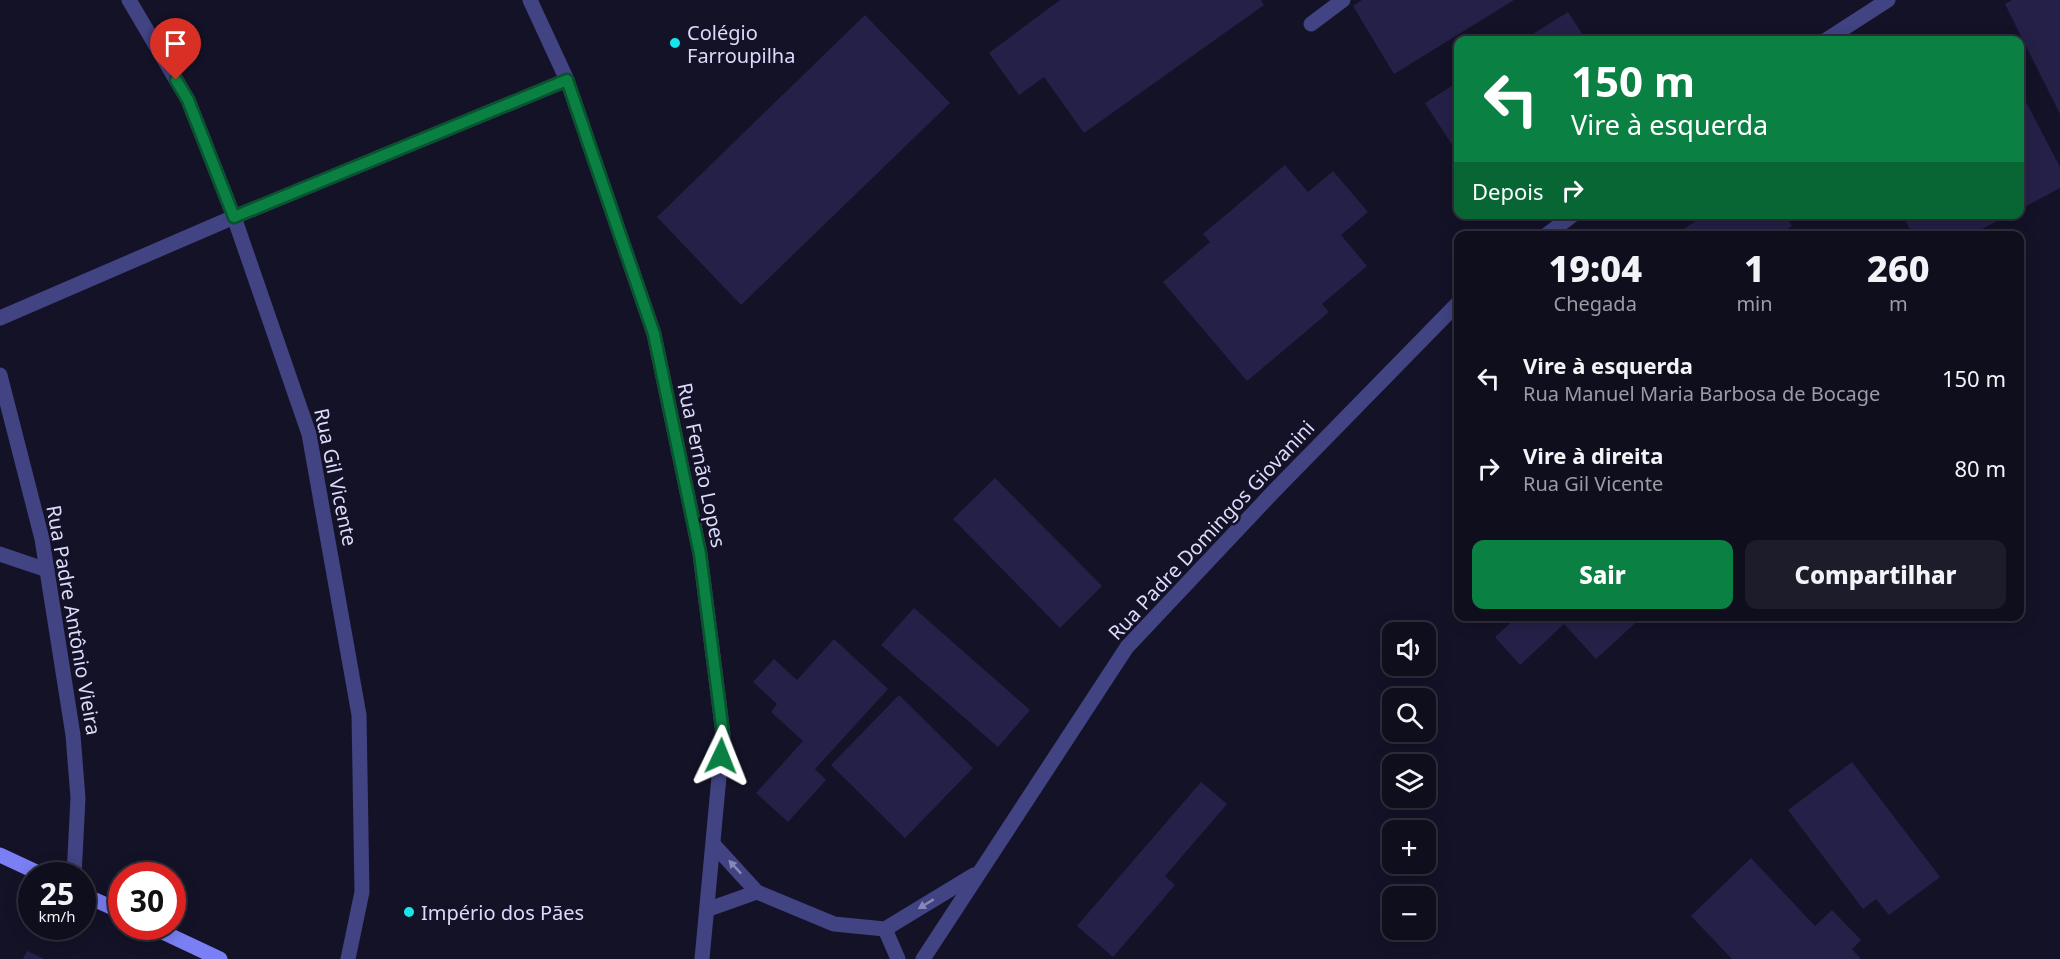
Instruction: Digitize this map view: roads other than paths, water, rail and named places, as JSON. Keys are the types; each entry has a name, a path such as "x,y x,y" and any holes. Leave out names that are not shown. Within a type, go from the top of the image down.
{"main road":[{"path":"0,855 18,863"},
{"path":"180,940 220,959"}],"street":[{"name":"Rua Gil Vicente","path":"129,0 188,100 234,217 309,434 359,715 362,892 348,959"},
{"name":"Rua Fernão Lopes","path":"530,0 567,80 654,334 700,554 723,734 709,909 702,959"},
{"path":"1311,24 1343,0"},
{"path":"1832,36 1888,0"},
{"path":"0,318 234,217 567,80"},
{"path":"1552,231 1567,219"},
{"name":"Rua Padre Domingos Giovanini","path":"923,959 976,874 1127,647 1276,489 1454,307"},
{"name":"Rua Padre Antônio Vieira","path":"0,375 16,428 47,570 73,735 78,798 75,862"},
{"path":"0,554 47,570"},
{"path":"714,845 757,891 834,924 885,928 976,874"},
{"path":"709,909 757,891"},
{"path":"885,928 898,959"}],"place":[{"name":"Colégio Farroupilha","path":"675,43"},
{"name":"Império dos Pães","path":"409,912"}]}
